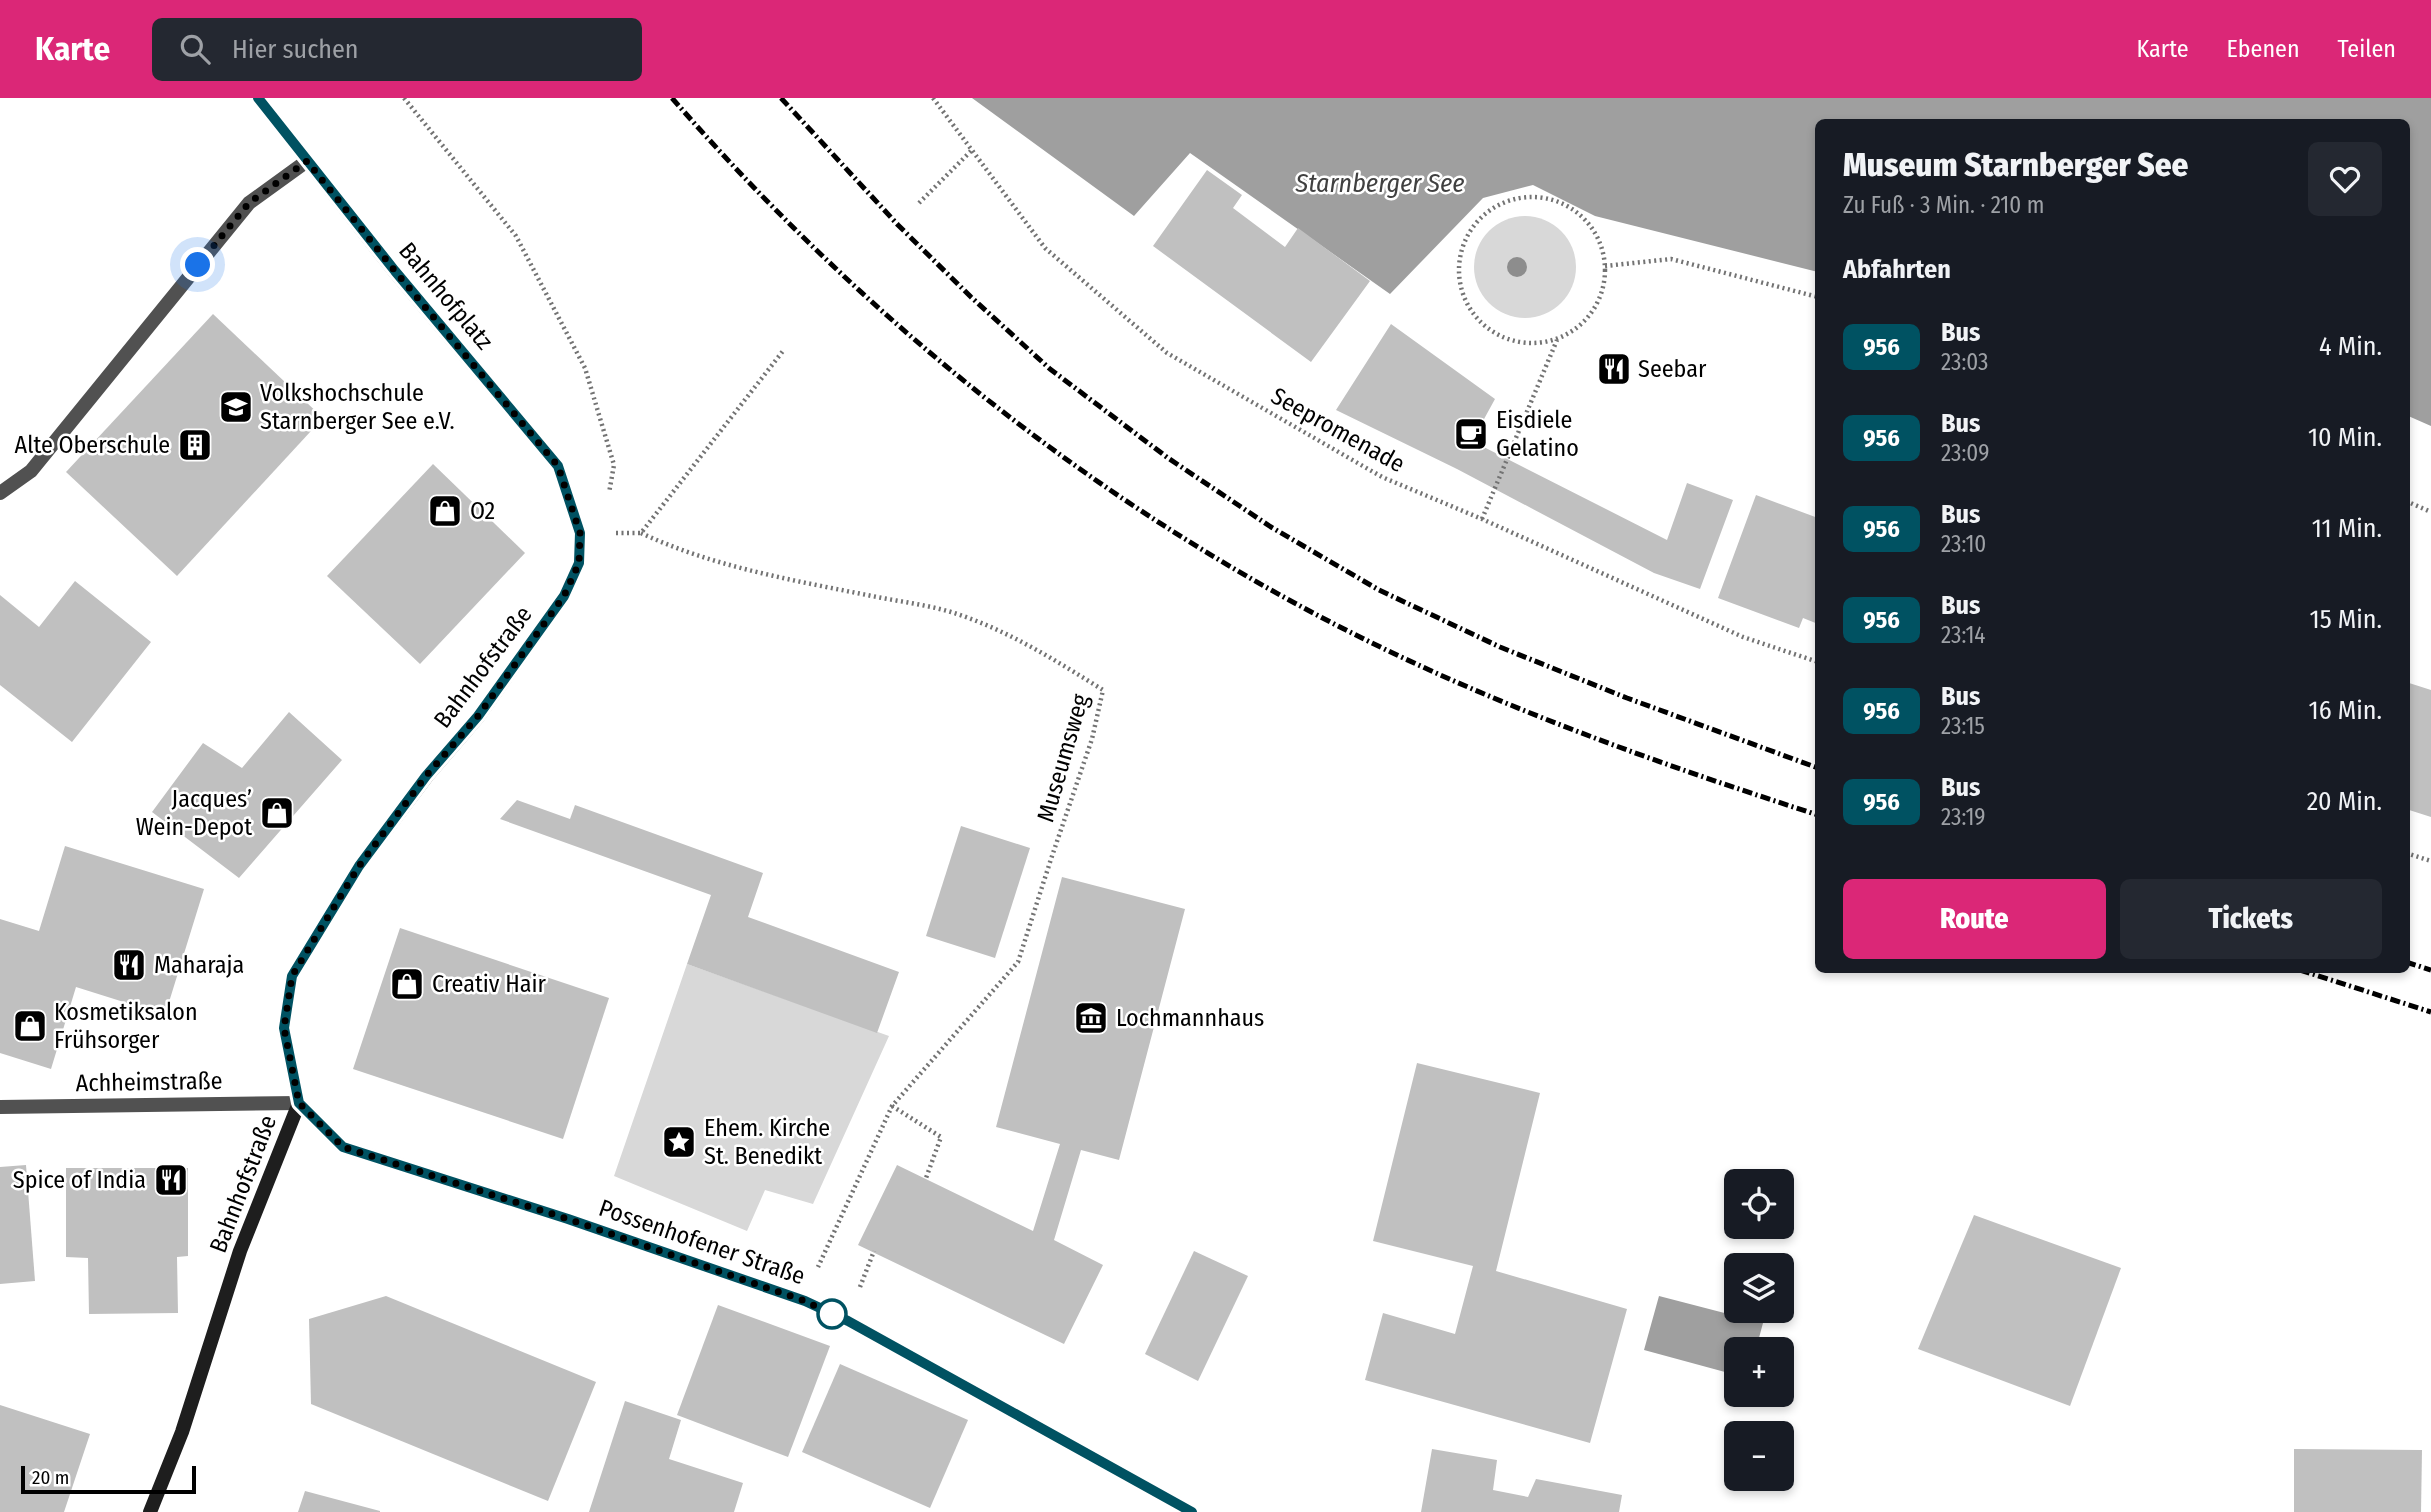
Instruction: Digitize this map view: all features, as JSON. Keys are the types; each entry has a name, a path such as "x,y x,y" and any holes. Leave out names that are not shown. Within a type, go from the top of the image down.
{"main road":[{"name":"Bahnhofplatz","path":"258,98 395,271 558,466 580,533"},
{"name":"Bahnhofstraße","path":"150,1512 182,1432 240,1251 299,1103 284,1028 292,976 359,866 426,776 478,716 564,596 579,563 580,533"},
{"name":"Possenhofener Straße","path":"299,1103 343,1147 568,1219 805,1301 848,1321 1192,1512"}],"street":[{"path":"0,493 31,471 249,203 307,161"},
{"name":"Achheimstraße","path":"0,1107 299,1103"}],"path":[{"path":"404,98 516,236 585,368 614,464 608,497 580,533"},
{"name":"Seepromenade","path":"933,98 1045,248 1167,353 1382,477 1482,519 1743,637 1815,661"},
{"path":"919,203 972,150"},
{"path":"1528,196 1550,198 1572,208 1588,223 1600,243 1605,266 1602,289 1593,310 1577,327 1557,341 1532,343 1507,338 1485,326 1469,307 1460,283 1459,258 1467,234 1484,214 1505,201 1528,196"},
{"path":"1605,266 1671,259 1815,296"},
{"path":"1482,519 1557,341"},
{"path":"580,533 641,533 783,351"},
{"path":"2410,503 2431,512"},
{"name":"Museumsweg","path":"641,533 679,550 725,563 828,588 949,612 999,630 1103,690 1092,739 1018,962 892,1106"},
{"path":"2410,854 2431,861"},
{"path":"805,1301 841,1213 892,1106 941,1137 926,1178"}],"shaded area":[{"path":"1525,216 1545,220 1561,231 1572,247 1576,267 1572,287 1561,303 1545,314 1525,318 1505,314 1489,303 1478,287 1474,267 1478,247 1489,231 1505,220"},
{"path":"687,964 889,1036 813,1204 765,1190 747,1231 614,1176"}],"water":[{"name":"Starnberger See","path":"972,98 2431,98 2431,426 2410,417 2410,119 1815,119 1815,271 1595,216 1533,185 1483,198 1390,294 1190,153 1134,216"},
{"path":"1659,1296 1724,1313 1724,1323 1763,1323 1759,1337 1724,1337 1724,1372 1644,1350"}],"building":[{"path":"1207,170 1242,195 1233,208 1285,247 1298,228 1370,281 1311,362 1153,246"},
{"name":"Alte Oberschule","path":"213,314 323,418 177,576 66,472"},
{"path":"1391,324 1495,399 1472,441 1667,540 1687,483 1733,500 1700,589 1654,573 1457,469 1336,410"},
{"path":"433,464 525,553 420,664 327,576"},
{"path":"1756,495 1815,517 1815,623 1803,618 1799,628 1718,598"},
{"path":"75,581 151,642 72,742 0,685 0,595 39,627"},
{"path":"2410,683 2431,690 2431,817 2410,810"},
{"path":"289,712 342,760 239,878 152,812 203,743 242,768"},
{"path":"517,800 570,819 575,805 763,873 748,917 899,972 877,1033 687,964 711,895 500,819"},
{"path":"961,826 1030,848 995,958 926,936"},
{"path":"65,846 204,889 165,1015 76,987 51,1069 0,1053 0,919 39,931"},
{"path":"1062,877 1185,909 1119,1160 1081,1150 1054,1240 1103,1265 1064,1344 858,1245 897,1165 1033,1231 1060,1144 996,1127"},
{"path":"400,928 609,998 563,1139 353,1069"},
{"path":"1417,1063 1540,1093 1496,1271 1627,1309 1590,1443 1365,1380 1383,1313 1455,1334 1473,1266 1373,1241"},
{"path":"26,1165 35,1281 0,1284 0,1167"},
{"path":"66,1168 188,1168 188,1256 177,1257 178,1313 89,1314 88,1258 66,1257"},
{"path":"1974,1215 2121,1268 2070,1406 1918,1349"},
{"path":"1194,1251 1248,1276 1198,1381 1145,1354"},
{"path":"386,1296 596,1382 548,1501 311,1404 309,1319"},
{"path":"718,1305 830,1346 788,1457 677,1415"},
{"path":"840,1364 968,1420 930,1508 802,1452"},
{"path":"625,1401 681,1420 669,1459 743,1483 734,1512 589,1512"},
{"path":"0,1405 90,1434 64,1512 0,1512"},
{"path":"1432,1449 1497,1460 1493,1490 1528,1497 1536,1479 1622,1495 1619,1512 1421,1512"},
{"path":"2294,1449 2422,1450 2421,1512 2294,1512"},
{"path":"305,1491 380,1511 380,1512 298,1512"}],"railway":[{"path":"672,98 745,178 821,254 900,327 982,396 1068,461 1157,521 1249,577 1344,629 1459,683 1637,754 1815,814"},
{"path":"781,98 898,225 1050,369 1168,458 1271,527 1379,590 1500,647 1627,698 1815,767"},
{"path":"2410,963 2431,970"},
{"path":"2309,973 2431,1012"}],"bus line":[{"name":"956","path":"258,98 395,271 558,466 580,533 579,563 564,596 478,716 426,776 359,866 292,976 284,1028 299,1103 343,1147 568,1219 805,1301 848,1321 1192,1512"}],"place":[{"name":"Seebar","path":"1614,369"},
{"name":"Volkshochschule Starnberger See e.V.","path":"236,407"},
{"name":"Eisdiele Gelatino","path":"1471,434"},
{"name":"Alte Oberschule","path":"195,445"},
{"name":"O2","path":"445,511"},
{"name":"Jacques’ Wein-Depot","path":"277,813"},
{"name":"Maharaja","path":"129,965"},
{"name":"Creativ Hair","path":"407,984"},
{"name":"Lochmannhaus","path":"1091,1018"},
{"name":"Kosmetiksalon Frühsorger","path":"30,1026"},
{"name":"Ehem. Kirche St. Benedikt","path":"679,1142"},
{"name":"Spice of India","path":"171,1180"}],"route":[{"path":"198,265 249,203 307,161 558,466 580,533 579,563 564,596 478,716 426,776 359,866 292,976 284,1028 299,1103 343,1147 568,1219 805,1301 832,1314"}]}
